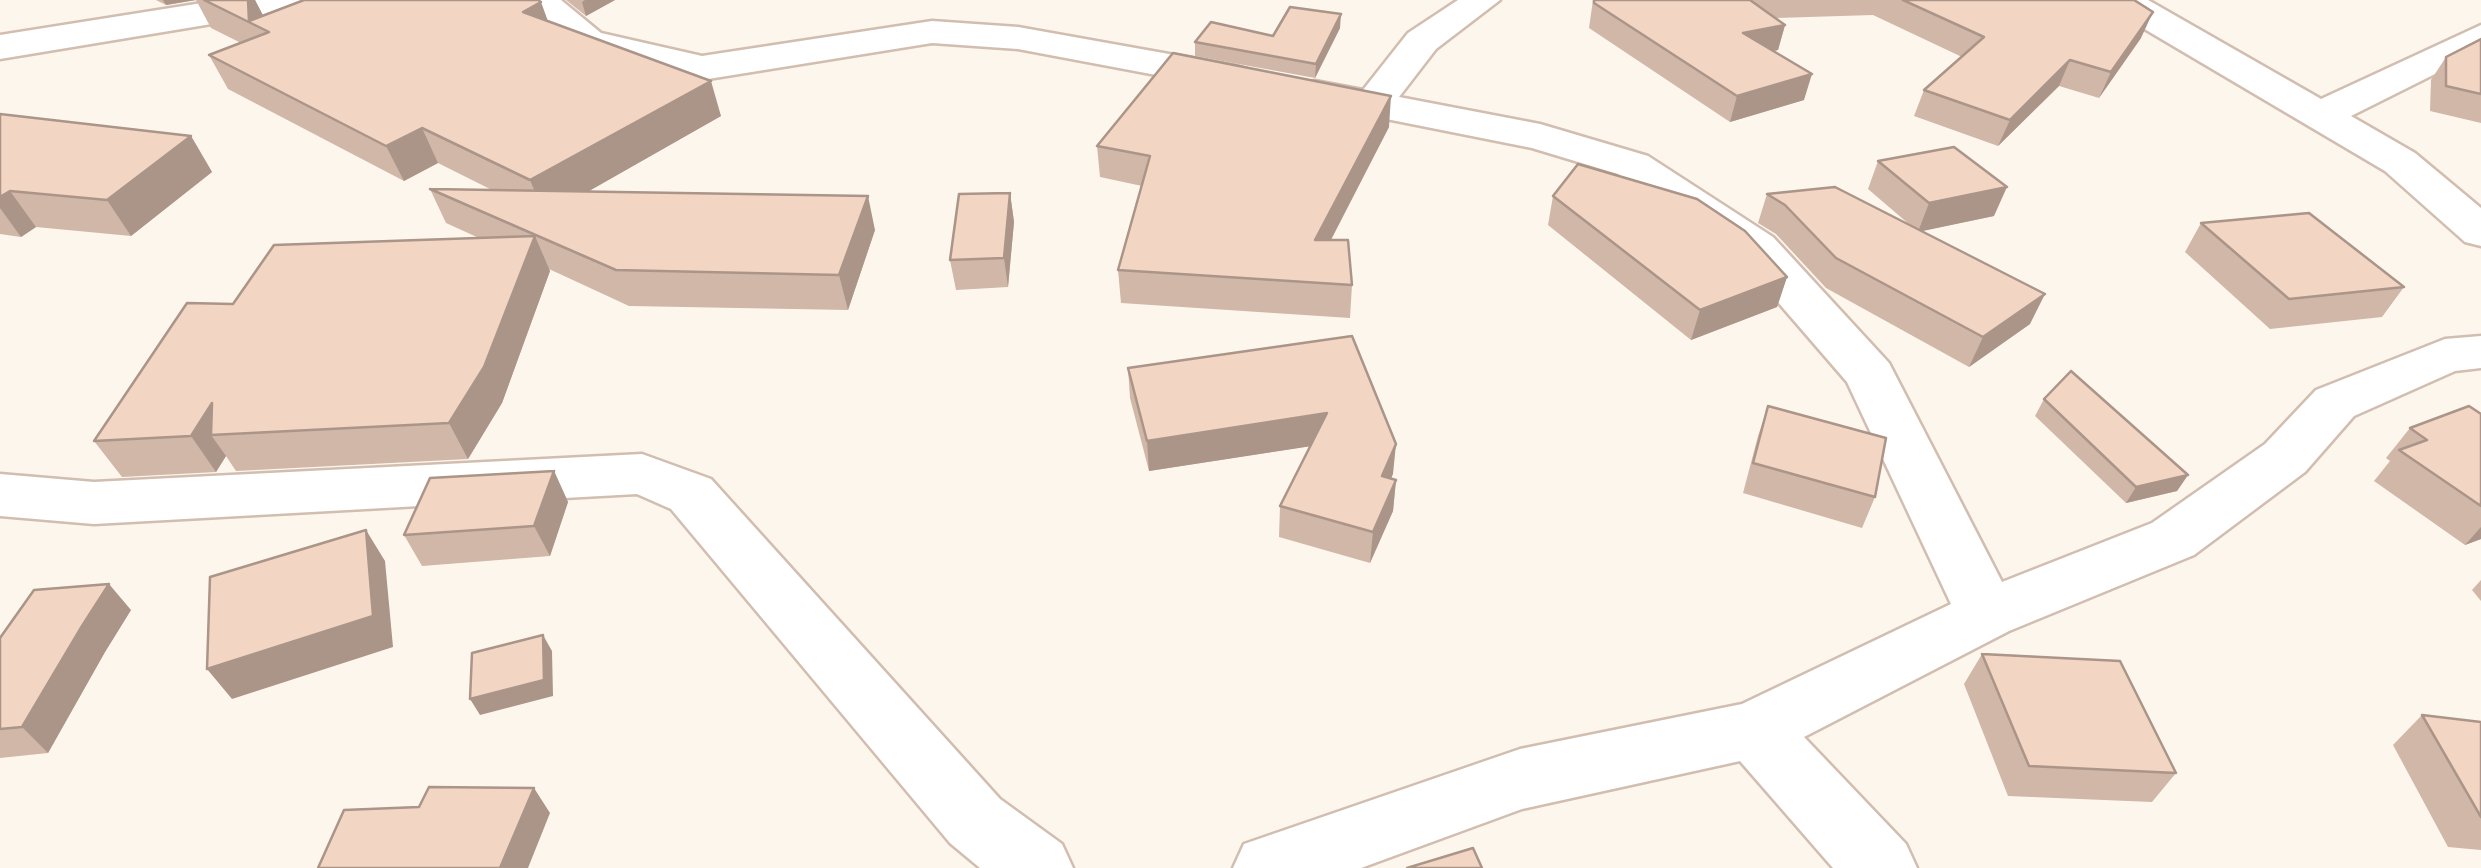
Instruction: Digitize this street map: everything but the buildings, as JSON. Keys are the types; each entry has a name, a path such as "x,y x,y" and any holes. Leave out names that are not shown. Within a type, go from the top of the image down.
{"street":[{"path":"0,47 290,0"},
{"path":"538,0 588,42 702,68 1028,19 1373,104 1540,138 1633,166 1756,247 1870,374 1987,614"},
{"path":"1373,104 1422,41 1482,0"},
{"path":"2122,0 2400,162 2481,232"},
{"path":"2322,114 2481,36"},
{"path":"1270,868 1520,780 1754,730 1987,614 2174,539 2285,458 2335,403 2445,356 2481,352"},
{"path":"0,494 94,503 642,474 691,494 976,821 1036,868"},
{"path":"1754,730 1880,868"}]}
